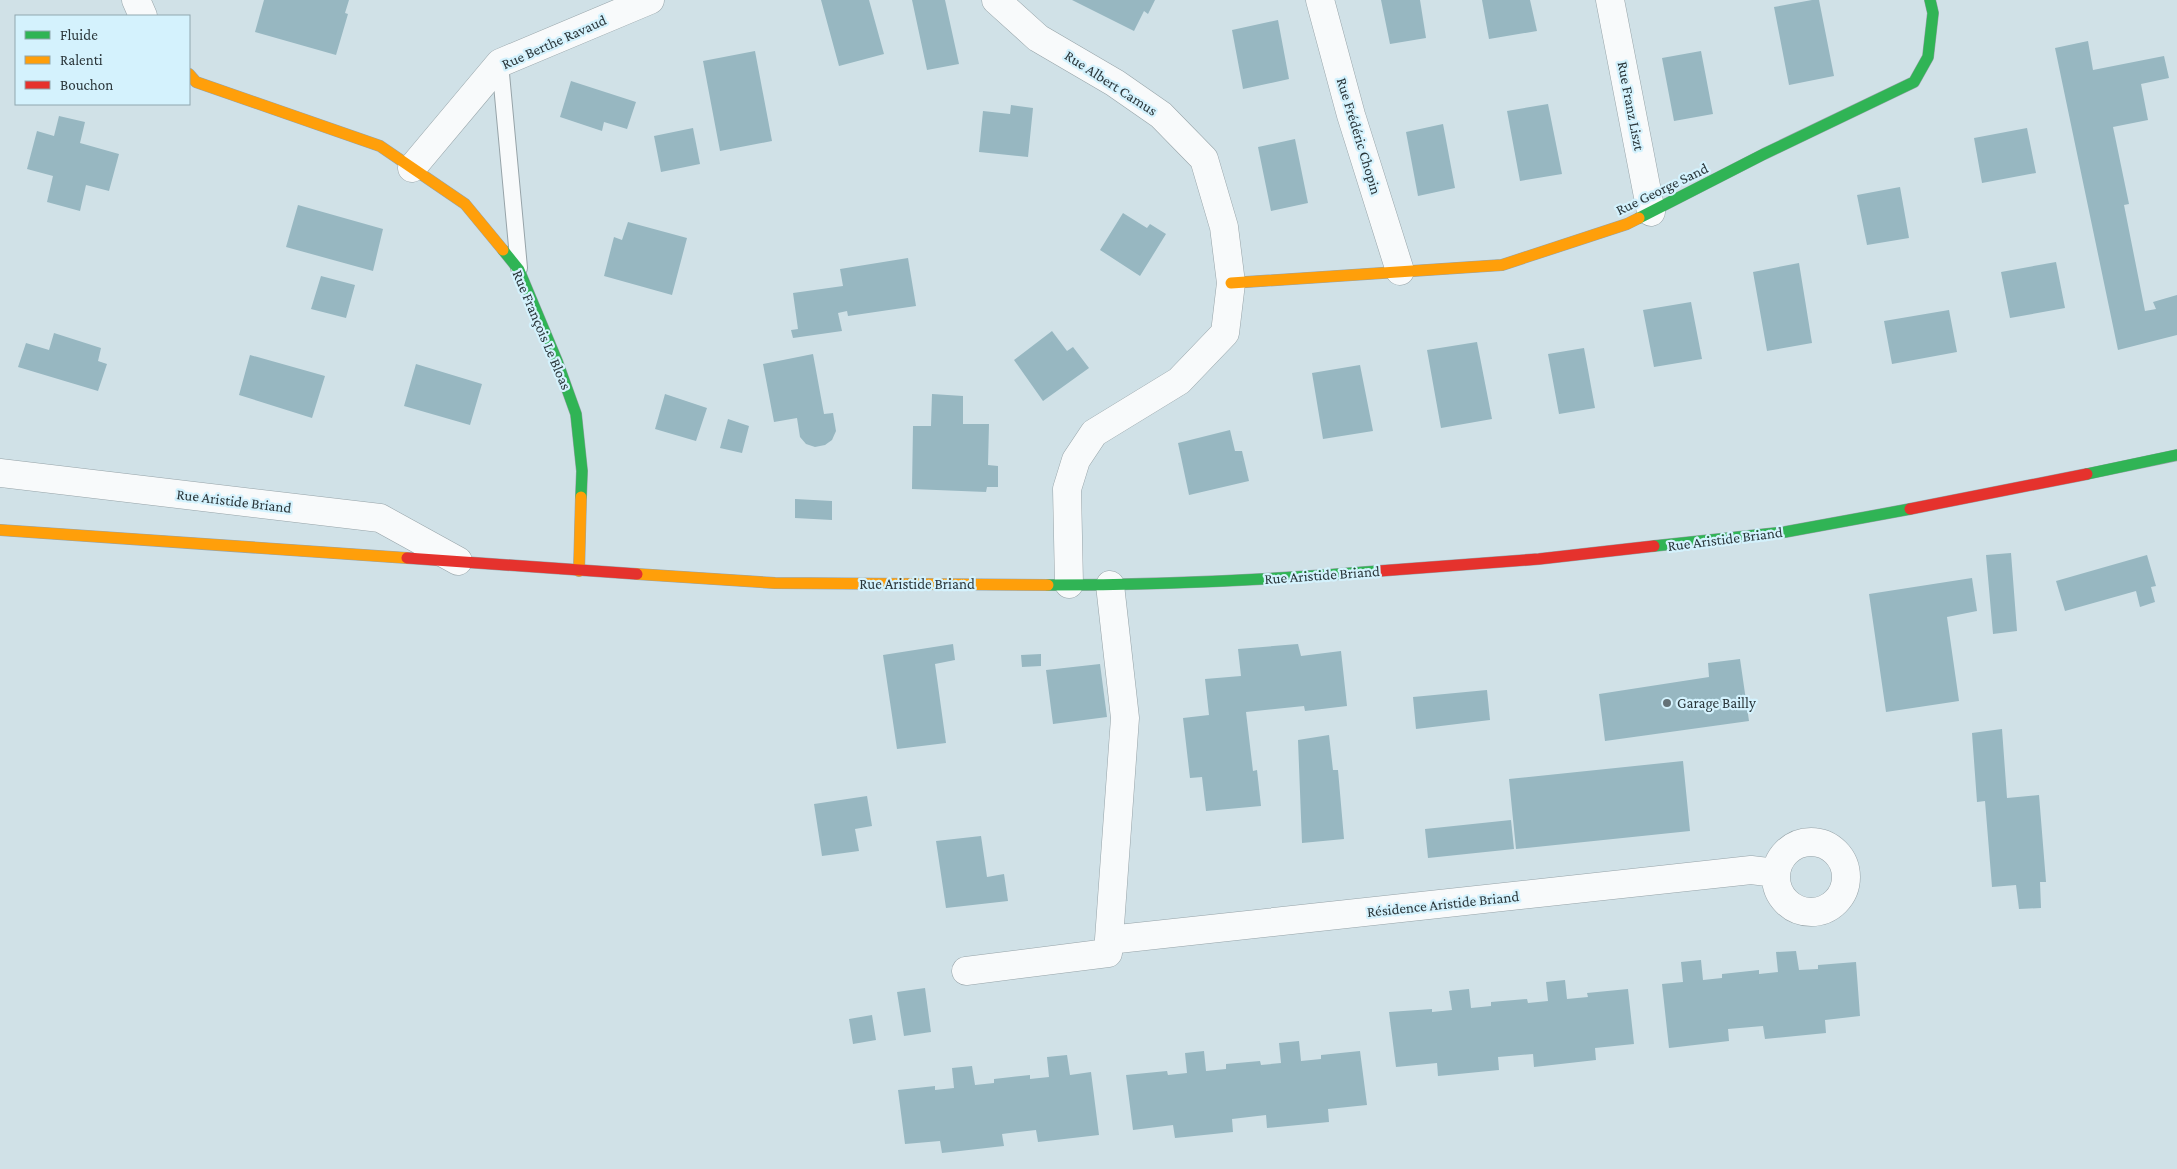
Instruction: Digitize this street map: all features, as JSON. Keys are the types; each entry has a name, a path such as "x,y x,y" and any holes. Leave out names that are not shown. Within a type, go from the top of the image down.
{"main road":[{"name":"Rue George Sand","path":"1231,283 1502,265 1627,224 1764,154 1914,82 1928,56 1933,13 1930,0"},
{"name":"Rue François Le Bloas","path":"190,75 196,82 380,146 465,204 519,270 558,361 576,414 582,471 579,571"},
{"name":"Rue Aristide Briand","path":"0,530 775,583 1110,585 1315,577 1540,559 1785,532 1985,496 2177,455"}],"street":[{"path":"136,0 142,15"},
{"name":"Rue Berthe Ravaud","path":"412,168 500,64 650,0"},
{"name":"Rue Albert Camus","path":"996,0 1038,38 1115,83 1161,115 1204,159 1224,227 1231,283 1225,333 1179,381 1094,433 1076,460 1067,489 1069,584"},
{"name":"Rue Frédéric Chopin","path":"1320,0 1351,114 1400,271"},
{"name":"Rue Franz Liszt","path":"1610,0 1651,212"},
{"name":"Rue Aristide Briand","path":"0,473 380,518 458,561"},
{"path":"966,971 1108,953 1125,718 1110,585"},
{"name":"Résidence Aristide Briand","path":"1109,940 1751,870 1776,873"}],"lane":[{"path":"500,64 519,270"}],"building":[{"path":"264,0 349,0 345,13 348,14 336,55 255,32"},
{"path":"821,0 869,0 884,54 839,66"},
{"path":"912,0 945,0 959,64 927,70"},
{"path":"1072,0 1155,0 1148,14 1144,11 1134,31"},
{"path":"1381,0 1420,0 1426,38 1390,44"},
{"path":"1482,0 1530,0 1537,31 1489,39"},
{"path":"1819,0 1834,76 1789,85 1774,7"},
{"path":"1278,20 1289,79 1243,89 1232,30"},
{"path":"2088,41 2093,70 2164,56 2169,78 2141,84 2148,120 2113,127 2129,204 2124,205 2145,311 2156,309 2153,302 2177,295 2177,335 2118,350 2055,48"},
{"path":"755,51 772,141 720,151 703,61"},
{"path":"1701,51 1713,114 1674,121 1662,58"},
{"path":"571,81 636,102 627,129 604,122 602,131 560,117"},
{"path":"1548,104 1562,174 1520,181 1507,111"},
{"path":"1011,105 1033,108 1028,157 979,152 983,111 1010,114"},
{"path":"59,116 85,122 80,143 119,154 109,191 86,185 80,211 47,202 53,176 27,169 37,131 54,136"},
{"path":"1443,124 1455,188 1418,196 1406,132"},
{"path":"693,128 700,164 661,172 654,136"},
{"path":"2027,128 2036,173 1982,183 1974,138"},
{"path":"1295,139 1308,203 1271,211 1258,147"},
{"path":"1900,187 1909,238 1867,245 1857,195"},
{"path":"298,205 383,229 373,271 286,247"},
{"path":"1123,213 1147,228 1150,224 1166,234 1140,276 1100,250"},
{"path":"628,222 687,238 672,295 604,276 614,237 622,240"},
{"path":"908,258 916,306 848,316 847,311 838,313 842,331 793,338 791,330 798,329 793,293 843,286 840,269"},
{"path":"2056,262 2065,308 2010,318 2001,272"},
{"path":"1799,263 1812,343 1767,351 1753,272"},
{"path":"321,276 355,285 346,318 311,309"},
{"path":"1691,302 1702,359 1654,367 1643,310"},
{"path":"1949,310 1957,352 1892,364 1884,321"},
{"path":"1052,331 1067,351 1073,347 1089,368 1043,401 1014,360"},
{"path":"54,333 101,348 98,361 107,364 98,391 18,367 26,343 49,350"},
{"path":"1477,342 1492,419 1441,428 1427,350"},
{"path":"1584,348 1595,408 1559,414 1548,354"},
{"path":"813,354 824,414 833,413 836,431 832,440 825,445 815,447 806,444 800,437 797,418 774,422 763,364"},
{"path":"250,355 325,376 312,418 239,395"},
{"path":"416,364 482,384 470,425 404,406"},
{"path":"1360,365 1373,431 1323,439 1312,373"},
{"path":"665,394 707,408 696,441 655,429"},
{"path":"932,394 963,396 963,424 989,424 988,465 998,466 998,487 987,487 986,492 912,489 913,426 931,426"},
{"path":"728,419 749,426 742,453 720,448"},
{"path":"1230,430 1235,451 1242,451 1249,481 1189,495 1178,443"},
{"path":"795,499 832,501 832,520 795,518"},
{"path":"2011,553 2017,631 1993,634 1986,555"},
{"path":"2147,555 2156,586 2151,587 2155,602 2140,607 2136,591 2065,611 2056,581"},
{"path":"1972,578 1977,611 1947,617 1959,701 1886,712 1869,594"},
{"path":"953,644 955,660 935,664 946,743 897,749 883,655"},
{"path":"1298,644 1301,656 1341,651 1347,706 1305,711 1304,706 1246,712 1253,771 1257,770 1261,806 1206,811 1202,777 1190,778 1183,718 1209,715 1205,679 1241,676 1238,649"},
{"path":"1041,654 1041,666 1022,667 1021,655"},
{"path":"1740,659 1749,721 1605,741 1599,694 1709,677 1708,663"},
{"path":"1100,664 1107,717 1053,724 1046,670"},
{"path":"1487,690 1490,720 1416,729 1413,697"},
{"path":"2002,729 2007,798 2039,795 2046,882 2040,882 2041,908 2019,909 2016,885 1992,887 1985,801 1977,802 1972,733"},
{"path":"1329,735 1333,770 1338,770 1344,839 1302,843 1298,740"},
{"path":"1683,761 1690,831 1516,849 1509,779"},
{"path":"867,796 872,826 855,829 859,851 822,856 814,804"},
{"path":"1511,820 1514,849 1428,858 1425,829"},
{"path":"981,836 987,877 1004,874 1008,901 946,908 936,841"},
{"path":"1796,951 1799,970 1818,969 1818,965 1856,962 1860,1016 1825,1020 1826,1033 1765,1039 1763,1026 1728,1029 1729,1041 1669,1048 1662,984 1683,982 1681,962 1701,960 1703,980 1722,978 1722,974 1759,970 1759,974 1778,972 1776,952"},
{"path":"1565,980 1567,999 1588,997 1587,993 1628,989 1634,1044 1595,1048 1596,1060 1534,1067 1533,1054 1498,1057 1499,1070 1438,1076 1437,1063 1396,1067 1389,1012 1432,1009 1432,1012 1452,1010 1449,991 1469,989 1471,1008 1491,1006 1491,1002 1527,999 1528,1003 1548,1001 1546,982"},
{"path":"925,988 931,1032 904,1036 897,992"},
{"path":"872,1015 876,1040 853,1044 849,1019"},
{"path":"1299,1041 1301,1061 1321,1059 1321,1055 1360,1051 1367,1105 1328,1109 1329,1122 1267,1128 1266,1115 1232,1119 1233,1132 1175,1138 1173,1125 1133,1130 1126,1075 1167,1071 1168,1075 1187,1073 1185,1053 1204,1051 1206,1071 1226,1069 1226,1064 1260,1061 1261,1065 1281,1063 1279,1043"},
{"path":"1067,1055 1070,1075 1091,1072 1099,1135 1038,1142 1036,1130 1002,1134 1004,1146 942,1153 940,1141 905,1144 898,1090 935,1086 935,1090 954,1088 952,1068 972,1066 975,1085 994,1083 994,1079 1030,1075 1030,1079 1049,1077 1047,1057"}],"traffic: fast":[{"path":"1639,218 1764,154 1914,82 1928,57 1933,13 1930,0"},
{"path":"503,250 519,270 557,361 576,414 582,471 581,497"},
{"path":"2087,474 2177,455"},
{"path":"1654,546 1785,532 1910,509"},
{"path":"1048,585 1214,581 1379,571"}],"traffic: slow":[{"path":"190,75 196,82 380,146 465,204 503,250"},
{"path":"1231,283 1502,265 1627,224 1639,218"},
{"path":"579,571 581,497"},
{"path":"0,530 407,558"},
{"path":"637,574 775,583 1048,585"}],"traffic: jam":[{"path":"1910,509 2087,474"},
{"path":"1379,571 1539,559 1654,546"},
{"path":"407,558 637,574"}],"place":[{"name":"Garage Bailly","path":"1667,703"}]}
